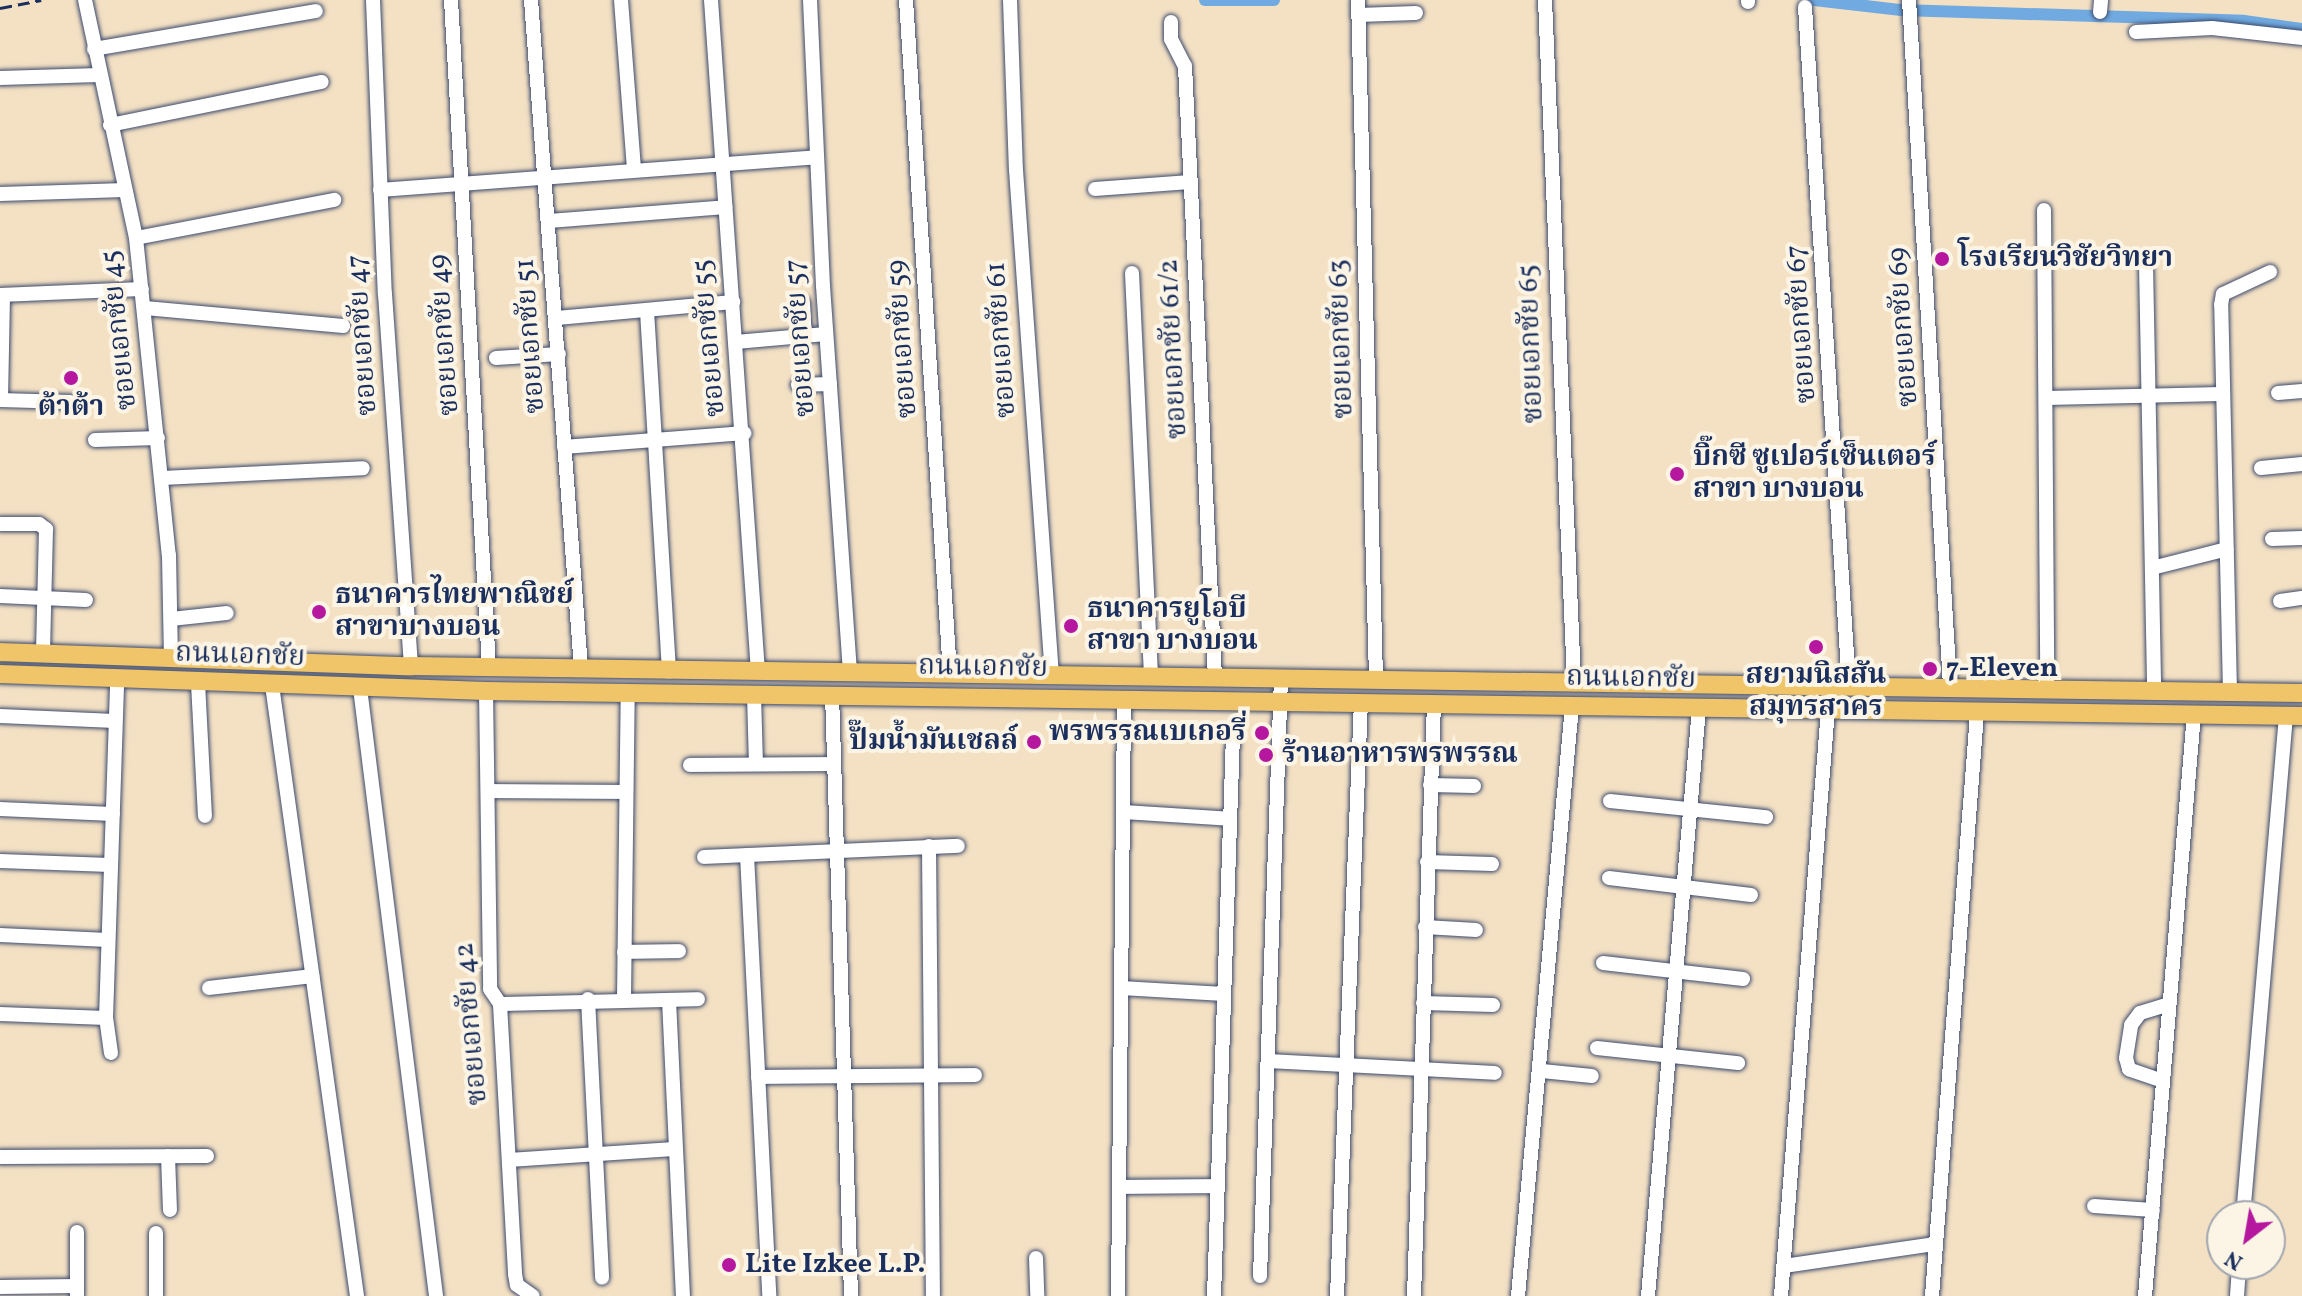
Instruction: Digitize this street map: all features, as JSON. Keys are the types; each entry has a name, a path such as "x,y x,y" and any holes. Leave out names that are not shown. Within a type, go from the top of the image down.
{"main road":[{"name":"ถนนเอกชัย","path":"0,652 669,671 1376,677 2302,693"},
{"path":"628,669 628,693"},
{"name":"ถนนเอกชัย","path":"0,674 486,691 2294,716"}],"street":[{"name":"ซอยเอกชัย 47","path":"373,0 380,190 411,666"},
{"name":"ซอยเอกชัย 49","path":"451,0 489,667"},
{"name":"ซอยเอกชัย 51","path":"531,0 581,668"},
{"path":"621,0 634,170"},
{"name":"ซอยเอกชัย 55","path":"711,0 744,433 758,672"},
{"name":"ซอยเอกชัย 57","path":"810,0 826,334 850,673"},
{"name":"ซอยเอกชัย 59","path":"906,0 950,674"},
{"name":"ซอยเอกชัย 61","path":"1010,0 1016,170 1052,676"},
{"name":"ซอยเอกชัย 65","path":"1545,3 1574,681"},
{"name":"ซอยเอกชัย 45","path":"86,5 136,238 162,478 171,659"},
{"name":"ซอยเอกชัย 69","path":"1909,6 1950,686"},
{"path":"1358,7 1416,13"},
{"name":"ซอยเอกชัย 63","path":"1358,7 1376,677"},
{"name":"ซอยเอกชัย 67","path":"1805,7 1849,685"},
{"path":"94,49 316,11"},
{"name":"ซอยเอกชัย 61/2","path":"1171,22 1171,39 1184,59 1215,677"},
{"path":"2136,32 2212,28 2302,38"},
{"path":"0,78 99,75"},
{"path":"110,125 322,82"},
{"path":"380,190 817,157"},
{"path":"1095,189 1190,182"},
{"path":"0,194 125,190"},
{"path":"136,238 334,200"},
{"path":"549,221 725,207"},
{"path":"2044,210 2047,687"},
{"path":"2146,264 2154,690"},
{"path":"2230,692 2221,394 2222,295 2270,272"},
{"path":"1132,273 1151,676"},
{"path":"70,402 1,400 1,295 142,289"},
{"path":"557,318 733,302"},
{"path":"803,303 805,336"},
{"path":"145,308 343,326"},
{"path":"647,311 669,671"},
{"path":"736,342 826,334"},
{"path":"496,358 559,354"},
{"path":"798,385 830,384"},
{"path":"2278,393 2302,391"},
{"path":"2047,398 2221,394"},
{"path":"564,447 744,433"},
{"path":"95,440 158,438"},
{"path":"2261,468 2302,464"},
{"path":"162,478 363,468"},
{"path":"0,524 39,524 46,529 43,654"},
{"path":"2272,539 2302,538"},
{"path":"2152,568 2227,549"},
{"path":"0,596 86,600"},
{"path":"2280,601 2302,598"},
{"path":"171,619 227,613"},
{"path":"1260,1276 1281,677"},
{"path":"111,1053 106,1018 117,680"},
{"path":"198,683 205,816"},
{"path":"272,685 357,1296"},
{"path":"360,688 436,1296"},
{"name":"ซอยเอกชัย 42","path":"486,691 490,989 500,1004 515,1274 517,1285 533,1296"},
{"path":"624,999 624,792 628,693"},
{"path":"754,694 756,764"},
{"path":"832,694 851,1296"},
{"path":"1118,1296 1124,699"},
{"path":"1337,1296 1361,702"},
{"path":"1414,1296 1419,1068 1434,703"},
{"path":"1518,1296 1542,1071 1572,706"},
{"path":"1648,1296 1693,809 1699,708"},
{"path":"1781,1296 1828,709"},
{"path":"1932,1296 1977,714"},
{"path":"2145,1296 2194,714"},
{"path":"0,716 115,721"},
{"path":"2245,1200 2294,716"},
{"path":"1214,1296 1233,735"},
{"path":"690,765 833,764"},
{"path":"1430,785 1474,786"},
{"path":"488,791 624,792"},
{"path":"1610,801 1766,817"},
{"path":"0,809 113,814"},
{"path":"1123,812 1230,819"},
{"path":"929,846 933,1296"},
{"path":"704,857 958,846"},
{"path":"747,855 769,1296"},
{"path":"0,861 110,865"},
{"path":"1427,862 1492,864"},
{"path":"1609,878 1751,895"},
{"path":"1425,927 1476,930"},
{"path":"0,935 108,940"},
{"path":"624,952 679,951"},
{"path":"1603,963 1743,979"},
{"path":"209,988 312,976"},
{"path":"1121,988 1224,994"},
{"path":"588,999 602,1278"},
{"path":"500,1004 588,999 698,999"},
{"path":"669,1000 683,1296"},
{"path":"1423,1003 1493,1005"},
{"path":"2163,1081 2129,1069 2126,1058 2131,1025 2140,1013 2169,1004"},
{"path":"0,1014 106,1018"},
{"path":"1597,1048 1738,1063"},
{"path":"1268,1061 1495,1073"},
{"path":"1542,1071 1592,1076"},
{"path":"758,1077 975,1075"},
{"path":"509,1160 674,1149"},
{"path":"168,1156 170,1210"},
{"path":"0,1157 207,1156"},
{"path":"1119,1187 1218,1186"},
{"path":"2094,1206 2153,1210"},
{"path":"0,1287 77,1291 77,1232"},
{"path":"156,1233 156,1296"},
{"path":"1784,1266 1935,1244"},
{"path":"1036,1258 1037,1296"}],"waterway":[{"path":"1205,0 1274,0"},
{"path":"1814,0 1901,10 2244,21 2302,29"}],"railway":[{"path":"0,8 41,0"}],"place":[{"name":"โรงเรียนวิชัยวิทยา","path":"1942,259"},
{"name":"ต้าต้า","path":"71,378"},
{"name":"บิ๊กซี ซูเปอร์เซ็นเตอร์ สาขา บางบอน","path":"1677,474"},
{"name":"ธนาคารไทยพาณิชย์ สาขาบางบอน","path":"319,612"},
{"name":"ธนาคารยูโอบี สาขา บางบอน","path":"1071,626"},
{"name":"สยามนิสสัน สมุทรสาคร","path":"1816,647"},
{"name":"7-Eleven","path":"1930,669"},
{"name":"พรพรรณเบเกอรี่","path":"1262,733"},
{"name":"ปั๊มน้ำมันเชลล์","path":"1034,742"},
{"name":"ร้านอาหารพรพรรณ","path":"1266,755"},
{"name":"Lite Izkee L.P.","path":"729,1265"}]}
